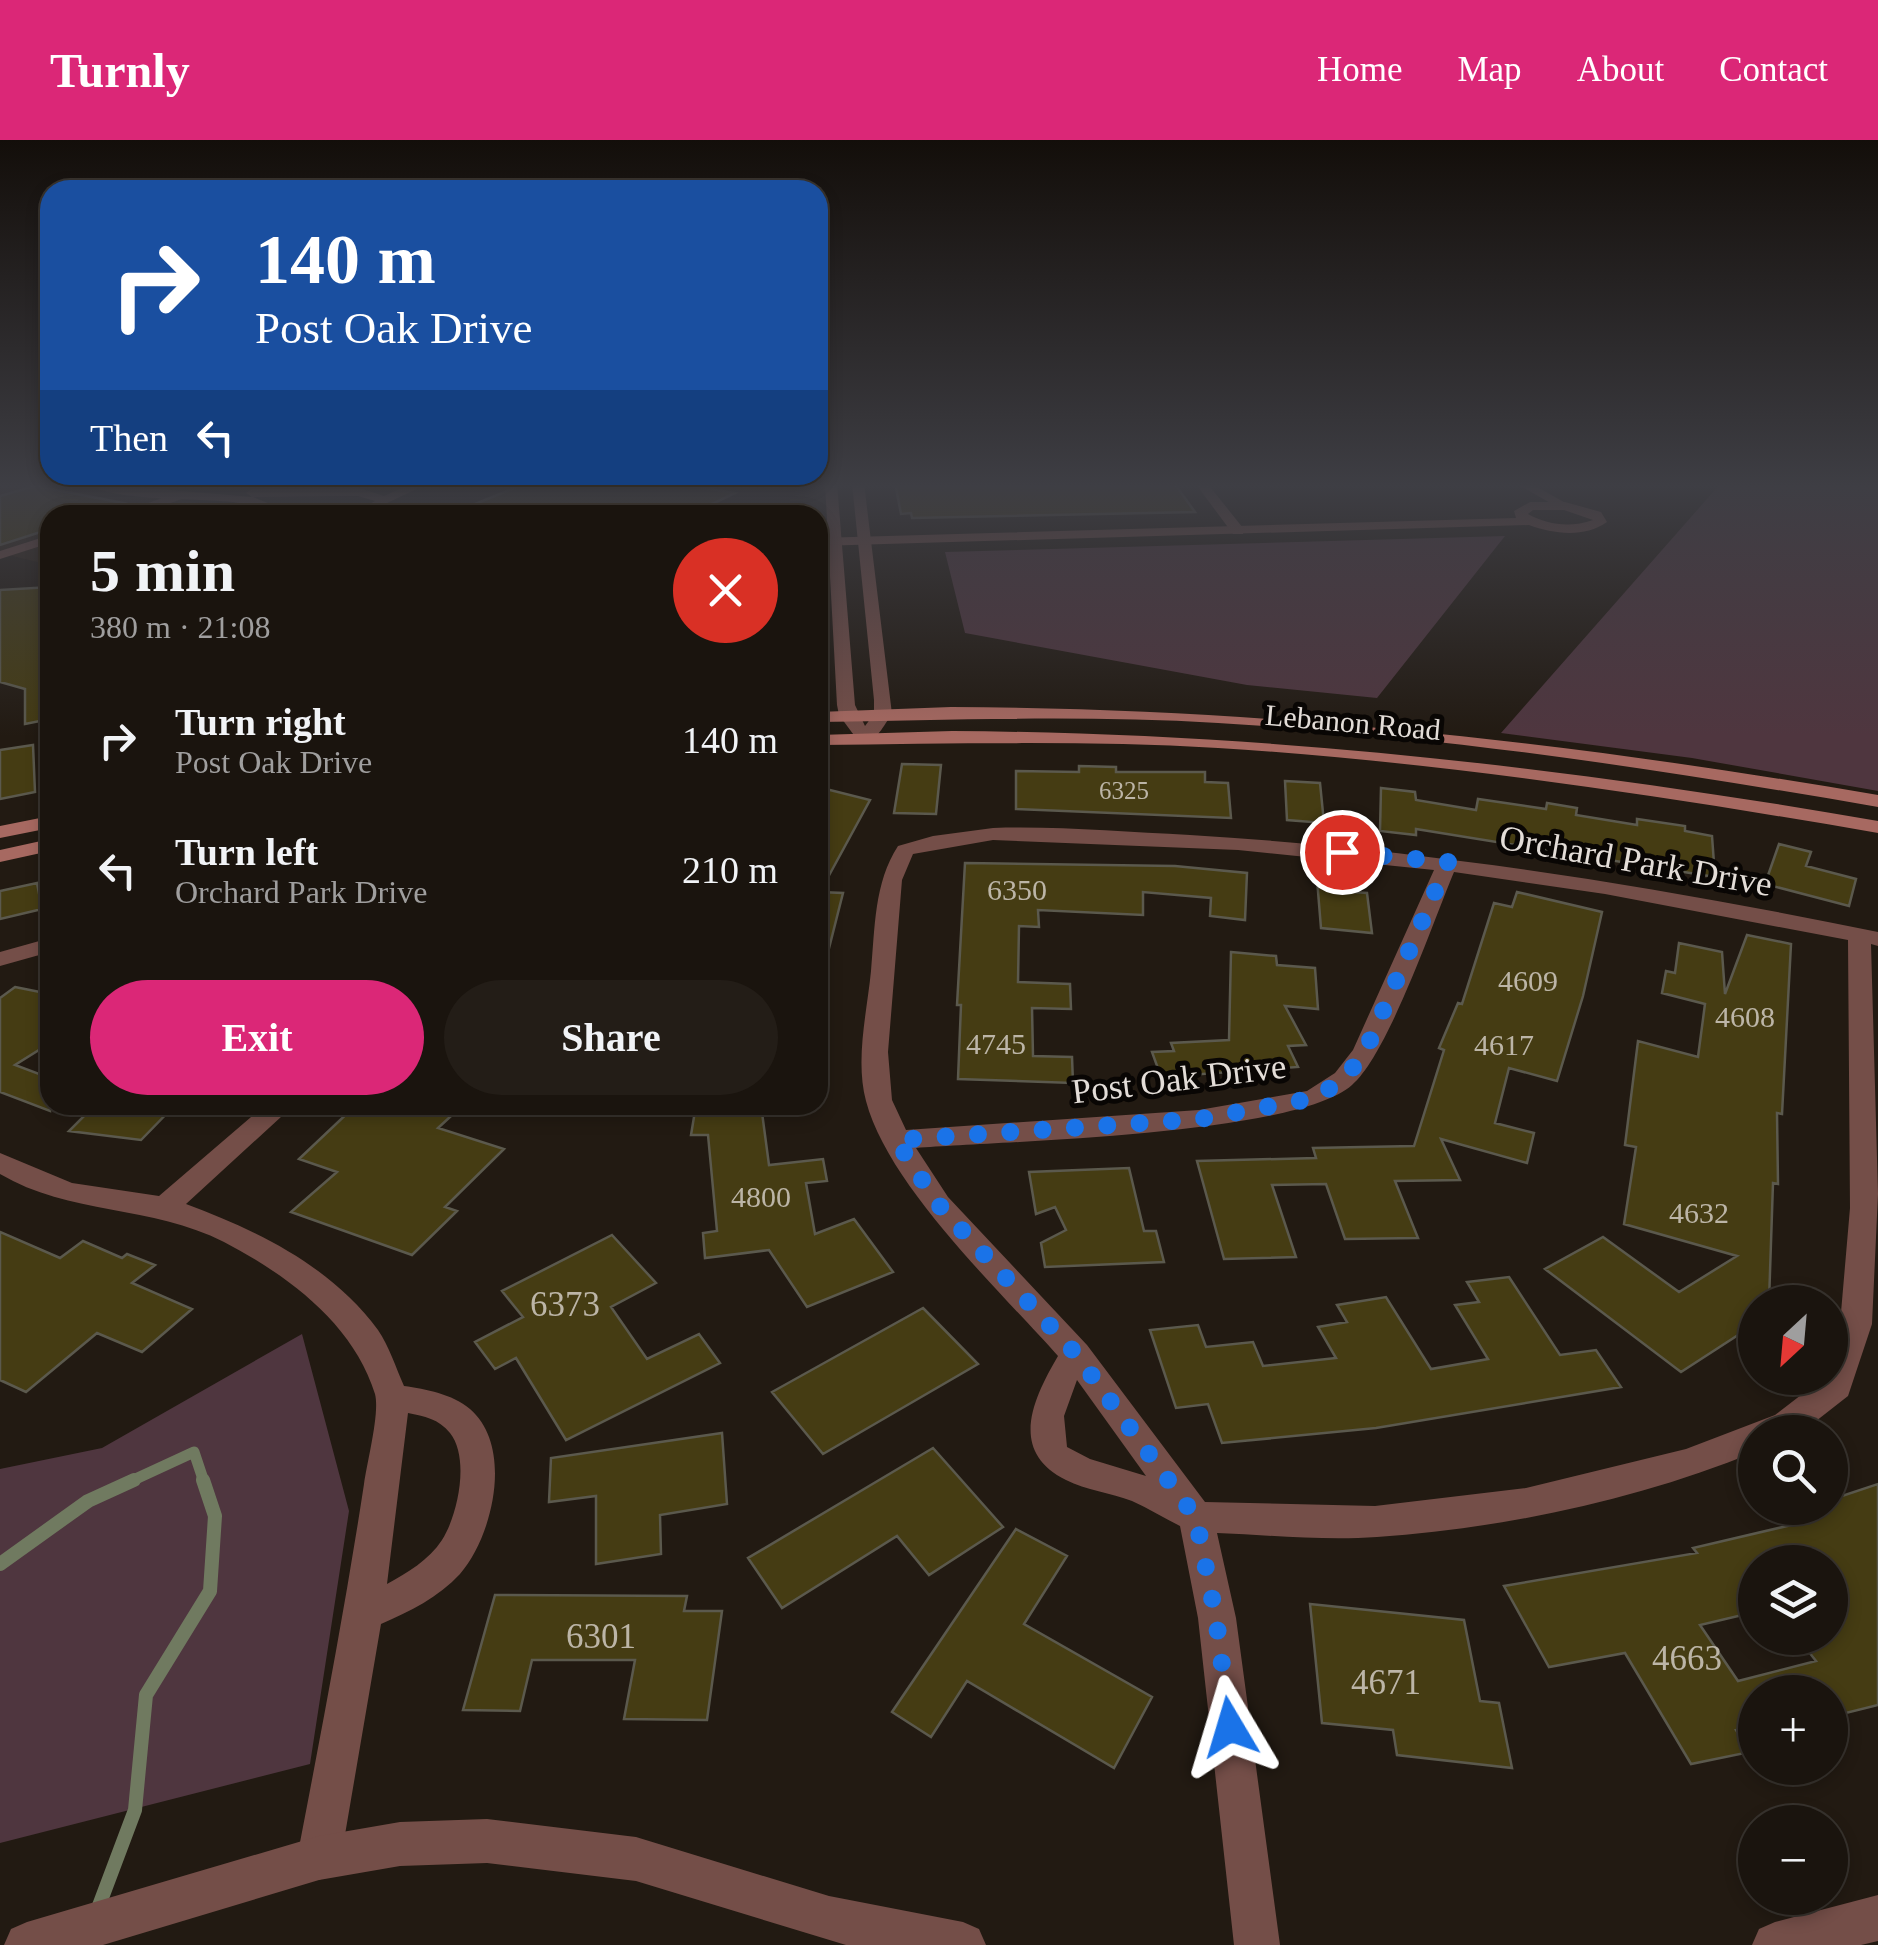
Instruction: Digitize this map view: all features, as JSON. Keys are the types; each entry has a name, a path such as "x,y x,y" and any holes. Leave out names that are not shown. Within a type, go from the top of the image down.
{"main road":[{"name":"Lebanon Road","path":"828,716 1106,712 1355,727 1641,760 1878,801"},
{"name":"Lebanon Road","path":"828,740 1087,736 1344,750 1630,784 1878,827"},
{"path":"0,832 40,824"},
{"path":"0,856 40,847"}],"street":[{"path":"832,567 848,715 865,738 883,714 867,567"},
{"name":"Orchard Park Drive","path":"896,1140 879,1100 875,1052 891,880 905,850 961,836 1074,836 1266,845 1448,862 1645,892 1869,936"},
{"name":"Post Oak Drive","path":"896,1140 1200,1119 1315,1098 1344,1079 1365,1052 1448,862"},
{"path":"1800,1415 1836,1386 1856,1324 1871,1210 1869,936"},
{"path":"0,959 40,948"},
{"path":"165,1207 270,1115"},
{"path":"896,1140 938,1204 1076,1354 1196,1518 1216,1618 1257,1945"},
{"path":"0,1162 68,1192 165,1207 232,1232 302,1273 366,1338 393,1398 364,1613 320,1858"},
{"path":"1076,1354 1061,1379 1046,1420 1054,1456 1080,1471 1141,1488 1196,1518 1375,1522 1526,1503 1690,1463 1738,1444"},
{"path":"364,1613 406,1595 448,1560 462,1540 472,1506 476,1461 464,1425 437,1405 393,1398"},
{"path":"27,1945 320,1858 400,1844 487,1841 636,1859 829,1919 963,1945"},
{"path":"1775,1945 1878,1918"}],"shaded area":[{"path":"949,567 1480,567 1377,698 1247,685 965,633"},
{"path":"1647,567 1878,567 1878,791 1692,758 1501,733"},
{"path":"302,1334 349,1511 310,1764 0,1843 0,1469 102,1448"}],"building":[{"path":"40,588 40,721 25,724 25,689 0,682 0,590"},
{"path":"33,745 35,792 0,799 0,750"},
{"path":"902,764 941,765 936,814 894,813"},
{"path":"1079,766 1116,767 1116,772 1205,772 1205,782 1228,783 1231,818 1016,809 1016,771 1079,772"},
{"path":"1285,781 1320,783 1324,823 1287,820"},
{"path":"1381,788 1415,792 1416,800 1476,810 1478,799 1546,809 1547,803 1577,808 1576,815 1637,825 1637,819 1685,826 1685,831 1712,836 1715,877 1416,829 1416,835 1380,831"},
{"path":"828,790 870,800 828,877"},
{"path":"1779,844 1811,852 1806,866 1856,879 1849,906 1765,884"},
{"path":"965,863 1175,866 1247,873 1245,920 1210,916 1211,898 1143,892 1143,915 1038,910 1039,927 1019,926 1018,982 1070,984 1071,1009 1032,1008 1033,1056 1072,1057 1073,1083 958,1079 961,1005 957,1005"},
{"path":"1317,879 1352,882 1353,892 1367,893 1372,933 1321,928"},
{"path":"37,883 40,909 0,919 0,891"},
{"path":"828,892 843,893 828,952"},
{"path":"1517,892 1602,912 1583,996 1557,1081 1509,1068 1495,1123 1534,1133 1527,1163 1441,1139 1460,1180 1395,1181 1418,1238 1345,1239 1326,1184 1272,1185 1296,1257 1224,1259 1197,1161 1316,1158 1313,1148 1414,1146 1444,1050 1439,1048 1458,1003 1462,1004 1494,903 1512,907"},
{"path":"1747,935 1791,944 1782,1114 1777,1113 1778,1184 1773,1183 1770,1285 1738,1285 1738,1335 1681,1372 1545,1269 1603,1237 1679,1292 1737,1256 1624,1224 1636,1147 1625,1145 1638,1041 1698,1057 1705,1004 1662,993 1666,971 1675,973 1679,943 1722,952 1725,994"},
{"path":"1231,952 1276,956 1277,965 1315,968 1318,1009 1285,1006 1306,1045 1288,1046 1298,1067 1161,1077 1152,1052 1174,1051 1171,1043 1229,1040"},
{"path":"15,987 40,992 40,1049 15,1065 40,1074 40,1107 0,1092 0,998"},
{"path":"85,1115 165,1115 141,1140 69,1131"},
{"path":"345,1115 452,1115 438,1128 504,1149 445,1207 457,1211 412,1255 291,1212 337,1172 299,1159"},
{"path":"694,1115 762,1115 769,1165 823,1159 827,1181 806,1183 815,1234 854,1219 893,1272 807,1307 769,1250 705,1258 703,1233 717,1231 708,1135 691,1135"},
{"path":"1129,1168 1144,1231 1156,1231 1164,1262 1045,1267 1041,1243 1066,1230 1055,1207 1036,1214 1029,1172"},
{"path":"0,1232 60,1258 83,1241 122,1258 127,1254 155,1265 132,1283 192,1309 142,1352 97,1333 26,1392 0,1380"},
{"path":"612,1235 656,1283 611,1307 647,1359 699,1334 720,1363 566,1440 516,1358 495,1369 475,1342 523,1317 502,1291"},
{"path":"1509,1277 1560,1355 1596,1350 1621,1387 1376,1428 1222,1443 1208,1404 1176,1408 1150,1330 1198,1325 1206,1347 1253,1342 1263,1366 1336,1358 1318,1327 1347,1322 1337,1305 1386,1297 1431,1369 1488,1359 1455,1305 1479,1302 1467,1282"},
{"path":"923,1308 978,1364 823,1454 772,1392"},
{"path":"722,1433 727,1504 660,1515 661,1554 596,1564 596,1496 549,1502 551,1458"},
{"path":"933,1448 1003,1527 929,1575 897,1536 782,1608 748,1558"},
{"path":"1878,1484 1878,1705 1848,1712 1848,1675 1761,1675 1816,1661 1811,1655 1848,1655 1848,1545 1738,1545 1738,1616 1700,1625 1738,1681 1738,1754 1691,1764 1625,1653 1549,1667 1504,1586 1697,1553 1693,1548 1791,1525 1848,1525 1848,1494"},
{"path":"1016,1529 1067,1556 1024,1624 1152,1697 1114,1768 967,1681 931,1737 892,1712"},
{"path":"495,1595 687,1596 684,1611 722,1611 707,1720 624,1719 635,1660 532,1660 520,1711 463,1710"},
{"path":"1310,1604 1464,1620 1480,1701 1499,1703 1512,1768 1397,1755 1393,1730 1322,1723"}],"waterway":[{"path":"129,1482 194,1452 204,1482"},
{"path":"0,1564 88,1501 134,1480"},
{"path":"97,1911 135,1810 146,1695 210,1591 215,1516 203,1480"}],"route":[{"path":"1230,1727 1216,1618 1196,1518 1076,1354 990,1265 938,1204 896,1140 1200,1119 1268,1110 1315,1098 1344,1079 1365,1052 1448,862 1342,852"}]}
